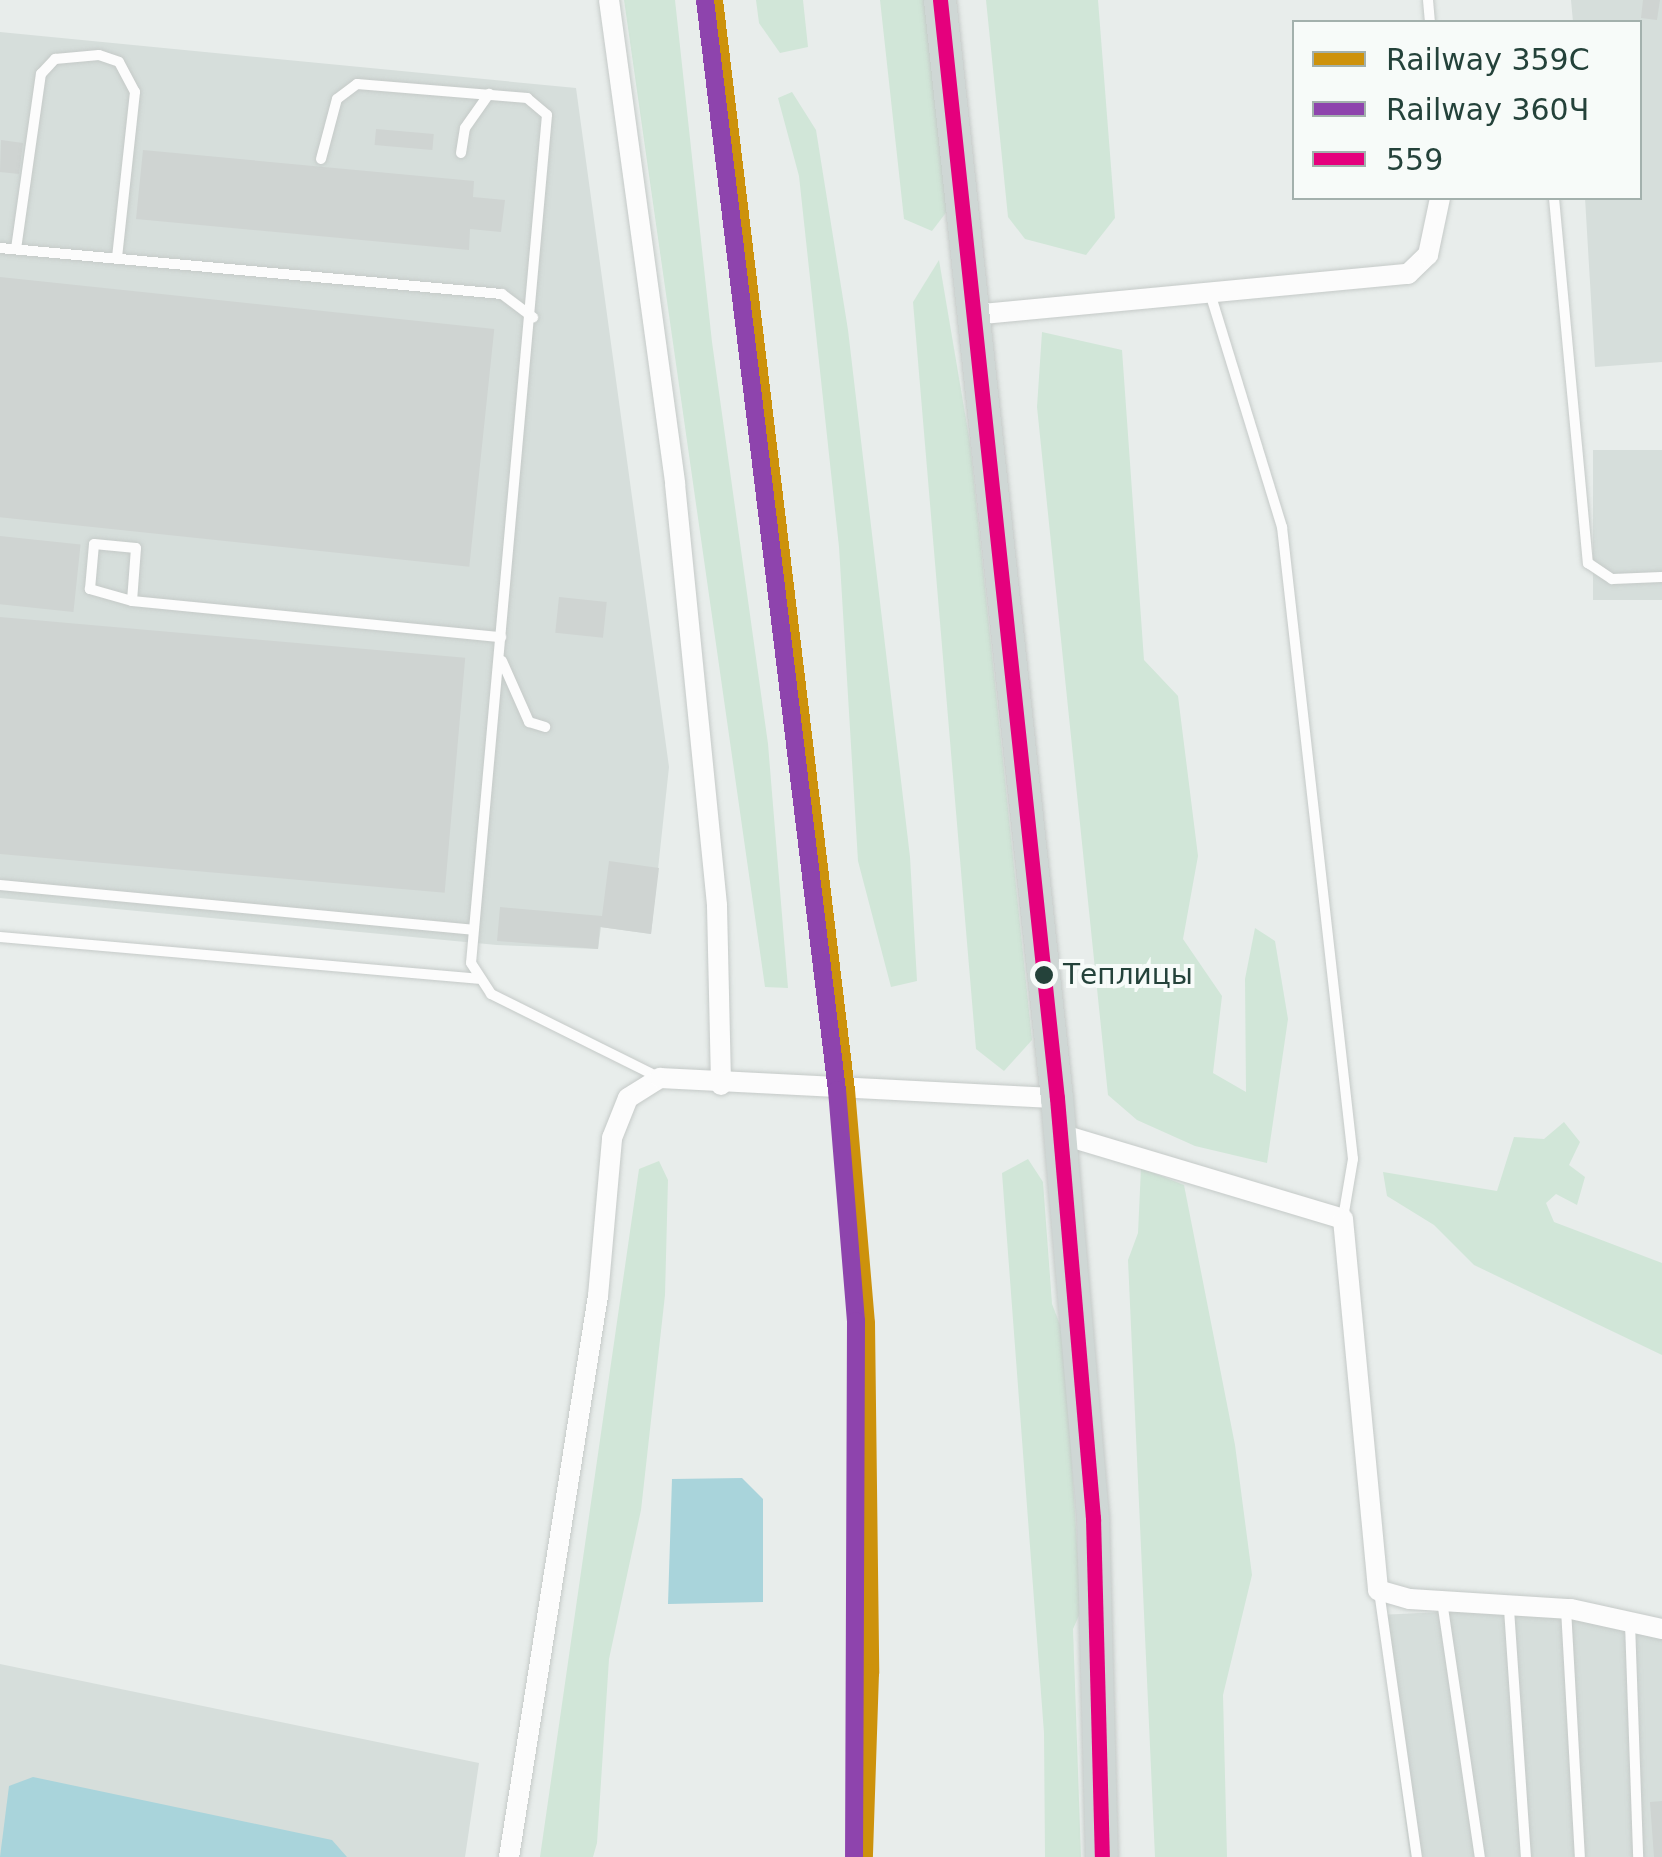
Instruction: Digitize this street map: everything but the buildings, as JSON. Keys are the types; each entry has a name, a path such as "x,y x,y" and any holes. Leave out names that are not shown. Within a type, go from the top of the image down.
{"main road":[{"path":"940,0 1057,1098 1093,1518 1102,1857"}],"street":[{"path":"609,0 679,522 717,906 722,1086"},
{"path":"972,315 1408,274 1428,255 1440,200"},
{"path":"510,1857 598,1296 612,1138 628,1098 660,1078 722,1086 1057,1098"},
{"path":"1060,1134 1343,1219 1378,1590 1509,1608 1566,1609 1662,1629"}],"lane":[{"path":"16,249 41,74 55,59 99,55 120,62 135,92 116,259"},
{"path":"321,159 336,99 356,84 527,98 547,115 551,129 473,930 478,979 491,994 660,1078"},
{"path":"461,153 465,128 490,94"},
{"path":"1554,200 1588,563 1612,579 1662,577"},
{"path":"0,248 502,294 532,317"},
{"path":"1210,292 1282,526 1353,1159 1343,1219"},
{"path":"132,600 136,548 94,544 90,590 132,600 501,637"},
{"path":"500,656 529,722 545,727"},
{"path":"0,885 473,930"},
{"path":"0,938 478,979"},
{"path":"1378,1590 1418,1857"},
{"path":"1442,1600 1480,1857"},
{"path":"1509,1608 1526,1857"},
{"path":"1566,1609 1580,1857"},
{"path":"1630,1622 1638,1857"}],"shaded area":[{"path":"1571,0 1662,0 1662,362 1595,367 1585,200 1642,200 1642,20 1573,20"},
{"path":"0,32 576,88 669,767 651,934 601,927 598,949 497,945 0,898"},
{"path":"1593,450 1662,450 1662,600 1593,600"},
{"path":"1568,1606 1662,1624 1662,1857 1410,1857 1378,1615"},
{"path":"0,1664 479,1763 465,1857 0,1857"}],"green space":[{"path":"624,0 675,0 712,342 768,744 788,988 765,987"},
{"path":"756,0 803,0 808,47 780,53 759,23"},
{"path":"880,0 927,0 948,210 932,231 904,219"},
{"path":"986,0 1098,0 1115,218 1086,255 1025,239 1008,217"},
{"path":"792,92 816,130 848,330 910,857 917,981 891,987 858,861 839,547 799,176 778,98"},
{"path":"939,260 970,443 1032,1040 1004,1071 976,1049 913,302"},
{"path":"1042,332 1122,350 1144,660 1178,696 1198,856 1183,939 1222,996 1213,1073 1246,1092 1245,979 1255,928 1275,941 1288,1019 1267,1163 1195,1146 1137,1120 1108,1095 1037,407"},
{"path":"1564,1122 1580,1142 1569,1165 1585,1177 1577,1205 1556,1194 1546,1203 1554,1222 1662,1263 1662,1355 1474,1265 1434,1225 1387,1196 1383,1172 1497,1191 1514,1137 1544,1139"},
{"path":"1028,1159 1043,1182 1052,1304 1064,1335 1081,1611 1073,1629 1081,1857 1045,1857 1044,1733 1002,1173"},
{"path":"659,1161 668,1180 665,1295 641,1510 609,1659 597,1843 593,1857 540,1857 639,1169"},
{"path":"1141,1168 1184,1185 1235,1445 1252,1575 1223,1695 1227,1857 1155,1857 1128,1260 1138,1233"}],"water":[{"path":"742,1478 763,1499 763,1602 668,1604 672,1479"},
{"path":"33,1777 332,1840 347,1857 0,1857 9,1786"}],"rail line":[{"name":"360Ч","path":"705,0 837,1090 856,1321 854,1857"},
{"name":"359С","path":"714,0 846,1090 866,1323 870,1673 864,1857"}],"transit line":[{"name":"559","path":"940,0 1057,1098 1093,1518 1102,1857"}],"place":[{"name":"Теплицы","path":"1044,975"}]}
